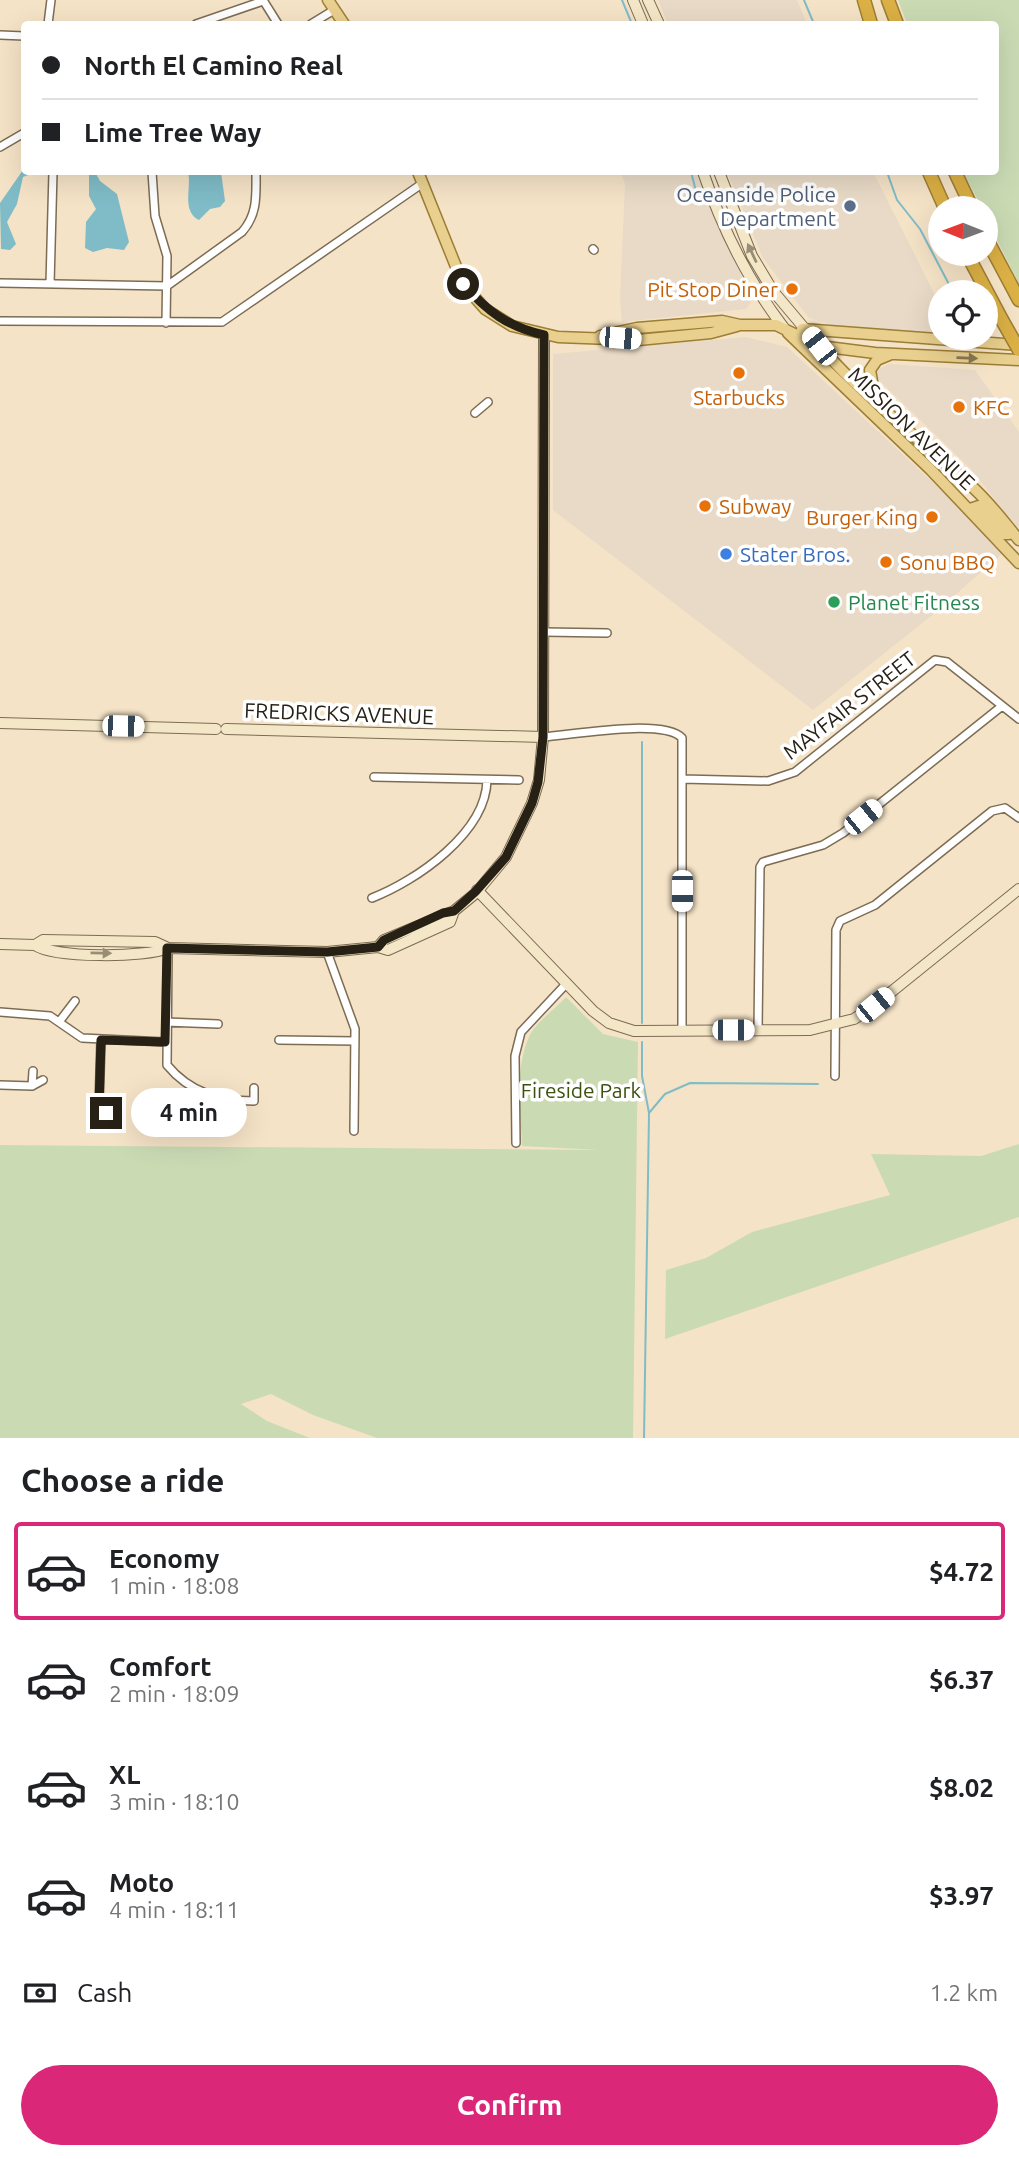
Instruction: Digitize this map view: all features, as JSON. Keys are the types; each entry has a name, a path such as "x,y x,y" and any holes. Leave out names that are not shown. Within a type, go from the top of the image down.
{"highway":[{"path":"864,0 871,21"},
{"path":"888,0 896,21"},
{"path":"930,175 940,196"},
{"path":"956,175 966,196"},
{"path":"998,260 1019,300"},
{"path":"973,266 1019,347"}],"main road":[{"path":"331,5 342,21"},
{"path":"419,175 463,284 494,314 512,326 544,335 620,338 669,333 705,326 715,321 1019,347"},
{"path":"600,337 668,331 711,333 740,325"},
{"path":"784,328 819,346 893,354 1019,360"},
{"name":"MISSION AVENUE","path":"784,328 931,470 1019,563"},
{"name":"MISSION AVENUE","path":"805,329 894,419 972,486 1017,538"},
{"path":"893,354 877,360 870,370 873,387 894,419"},
{"path":"892,435 899,432 923,452 931,451"},
{"path":"931,470 940,471 963,491 972,486"},
{"path":"970,509 979,506 1004,534 1017,538"}],"street":[{"path":"48,21 51,0"},
{"path":"204,21 263,0 276,21"},
{"path":"633,0 642,21"},
{"path":"648,0 658,21"},
{"path":"314,21 331,5"},
{"path":"0,35 21,36"},
{"path":"0,133 3,144 21,135"},
{"path":"50,284 53,175"},
{"path":"152,175 155,216 167,256 166,323"},
{"path":"0,283 167,286 242,232 250,223 256,203 256,175"},
{"name":"MISSION AVENUE","path":"704,175 734,248 761,298 784,328"},
{"name":"MISSION AVENUE","path":"720,175 752,256 773,291 805,329"},
{"path":"0,321 222,322 423,183"},
{"path":"0,944 35,945 44,951 155,954 167,948 327,952 378,947 384,940 443,913 454,911 477,890 517,838 538,782 543,737 544,335"},
{"path":"475,413 488,402"},
{"path":"544,632 607,633"},
{"name":"MAYFAIR STREET","path":"682,779 768,781 796,772 935,660 947,662 1019,719"},
{"path":"758,1030 760,867 763,862 823,845 843,833 1002,706"},
{"name":"FREDRICKS AVENUE","path":"0,723 543,737 627,729 676,732 682,738 682,779"},
{"path":"374,777 519,780"},
{"path":"682,779 682,1030"},
{"path":"372,898 401,887 444,857 474,818 487,780"},
{"path":"835,1076 836,930 840,921 875,905 992,811 1004,808 1019,818"},
{"path":"477,890 567,984 609,1023 634,1031 810,1030 834,1026 875,1005 1019,889"},
{"path":"167,948 167,1065 176,1076 207,1096 223,1101 254,1101 254,1088"},
{"path":"327,952 354,1026 354,1131"},
{"path":"516,1143 515,1056 521,1032 567,984"},
{"path":"60,1022 75,1001"},
{"path":"0,1012 42,1014 60,1022 82,1038 165,1042"},
{"path":"166,1022 218,1024"},
{"path":"101,1040 99,1106 106,1113"},
{"path":"279,1040 355,1041"},
{"path":"32,1086 33,1071"},
{"path":"0,1085 32,1086 43,1080"}],"shaded area":[{"path":"658,0 797,0 806,21 667,21"},
{"path":"621,175 698,175 747,289 751,302 746,309 622,322 620,299 625,184"},
{"path":"728,175 875,175 928,281 928,333 831,325 809,318 763,258"},
{"path":"746,337 787,347 951,499 1003,553 931,616 813,710 553,510 553,354"},
{"path":"889,364 975,370 1019,432 1019,531 971,469 876,376 878,369"}],"green space":[{"path":"898,0 1019,0 1019,284 998,242 998,196 976,196 965,175 999,175 999,21 906,21"},
{"name":"Fireside Park","path":"566,997 603,1034 638,1042 633,1438 377,1438 313,1415 271,1394 241,1404 267,1421 310,1438 0,1438 0,1145 599,1150 522,1146 520,1077 524,1050 536,1027"},
{"path":"1019,1144 1019,1217 665,1339 666,1270 706,1258 752,1232 890,1195 871,1154 981,1156"}],"water":[{"path":"21,173 28,175 23,177 17,204 7,222 16,244 10,250 1,249 0,203"},
{"path":"89,175 97,175 100,181 117,194 129,242 124,250 107,248 93,252 85,248 86,222 96,209 89,196"},
{"path":"188,175 221,175 225,201 220,207 210,209 199,220 190,211"}],"waterway":[{"path":"622,0 631,21"},
{"path":"804,0 813,21"},
{"path":"692,175 696,191"},
{"path":"888,175 897,200 920,229 947,280"},
{"path":"642,742 642,1023"},
{"path":"642,1042 642,1076 649,1113 644,1438"},
{"path":"649,1113 665,1094 690,1083 818,1084"}],"place":[{"name":"Oceanside Police Department","path":"850,206"},
{"name":"Pit Stop Diner","path":"792,289"},
{"name":"Starbucks","path":"739,373"},
{"name":"KFC","path":"959,407"},
{"name":"Subway","path":"705,506"},
{"name":"Burger King","path":"932,517"},
{"name":"Stater Bros.","path":"726,554"},
{"name":"Sonu BBQ","path":"886,562"},
{"name":"Planet Fitness","path":"834,602"}],"route":[{"path":"106,1113 99,1106 101,1040 165,1042 167,948 327,952 378,947 384,940 443,913 454,911 506,857 525,821 538,782 543,737 544,335 512,326 485,309 463,284"}]}
